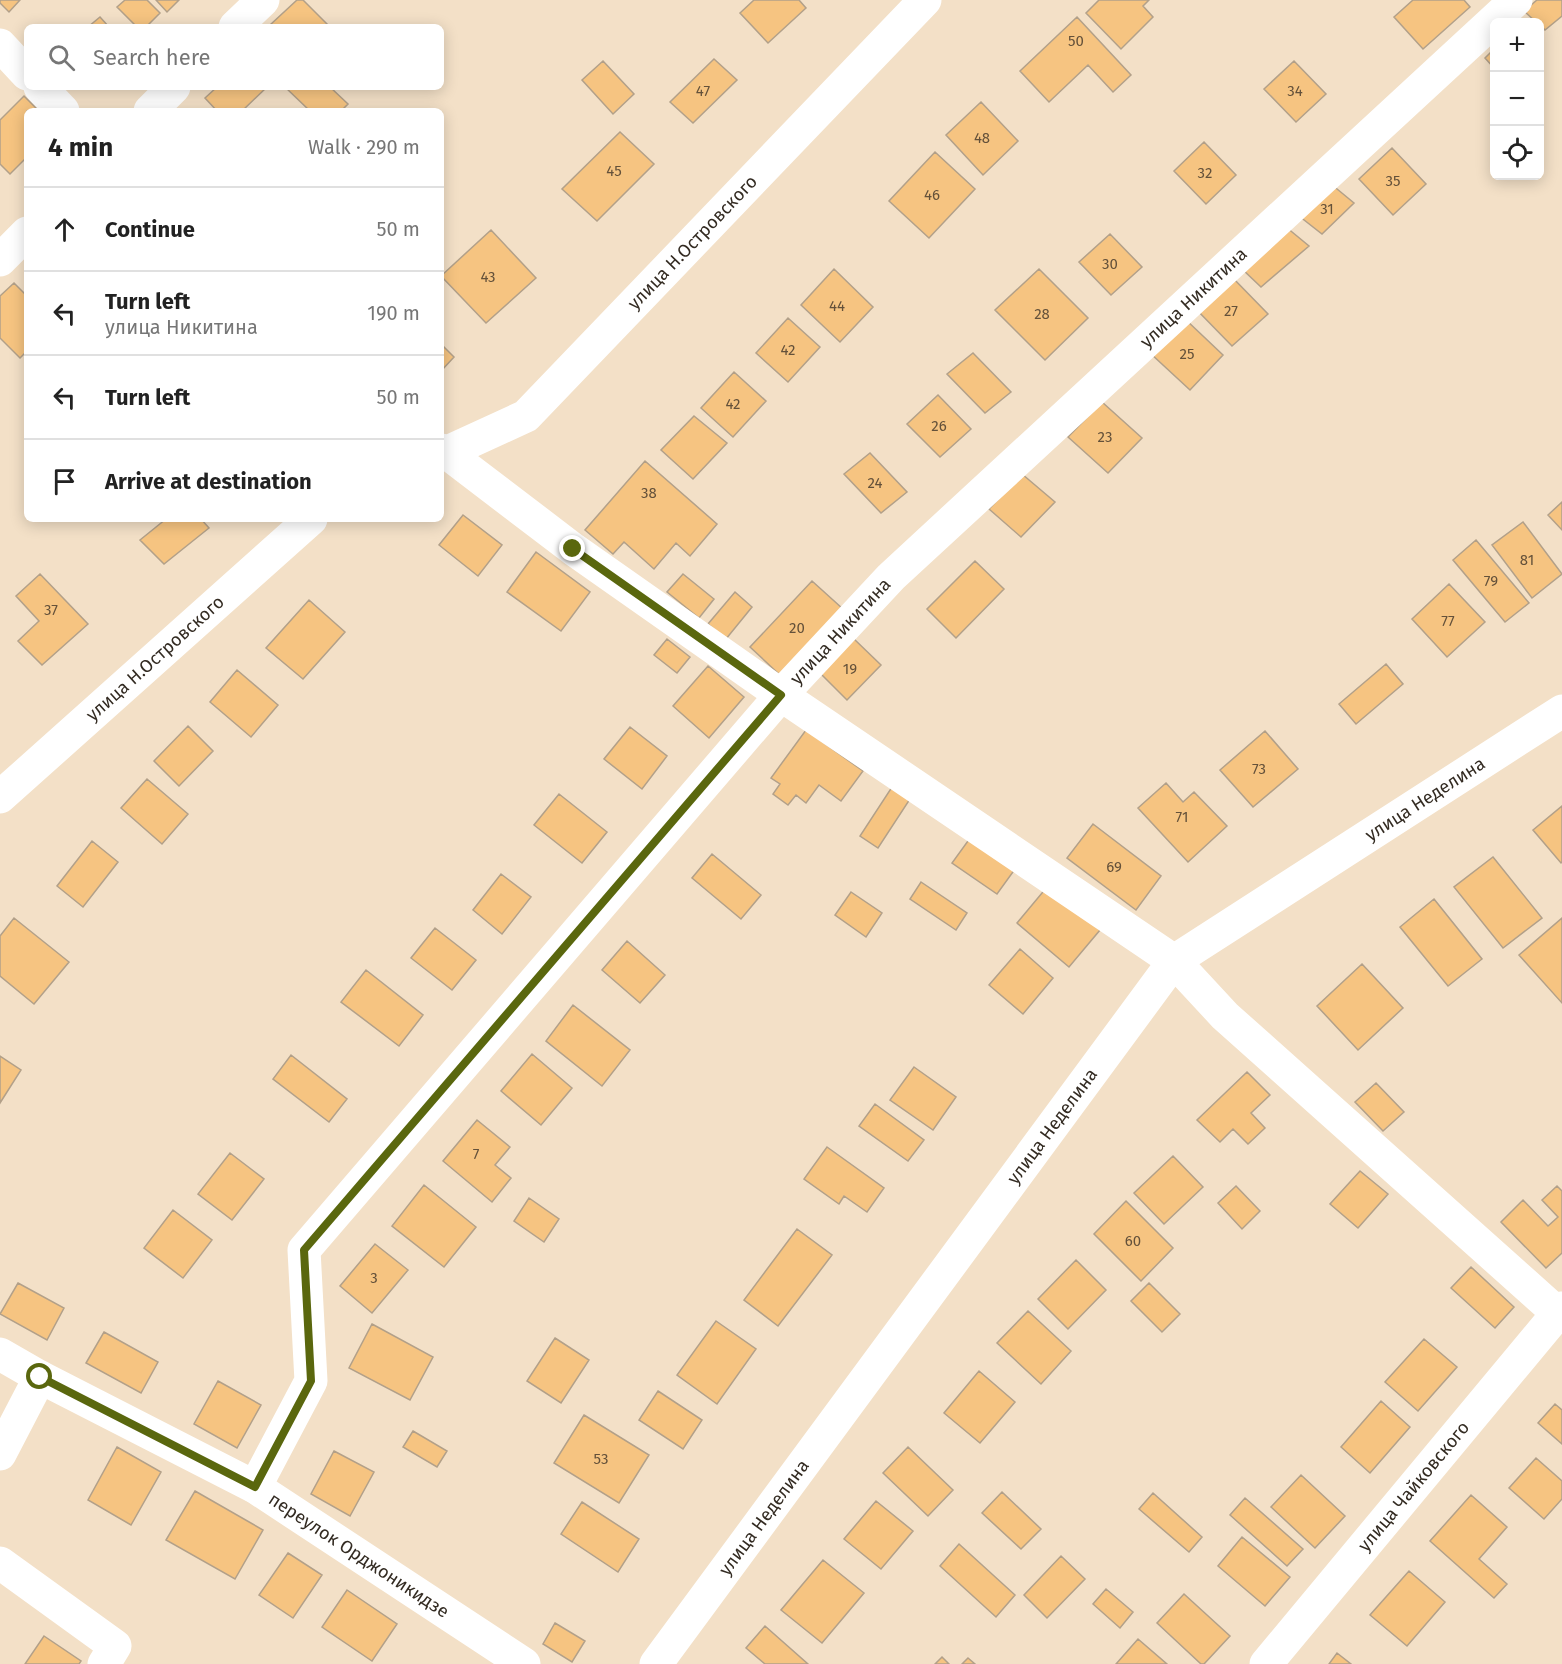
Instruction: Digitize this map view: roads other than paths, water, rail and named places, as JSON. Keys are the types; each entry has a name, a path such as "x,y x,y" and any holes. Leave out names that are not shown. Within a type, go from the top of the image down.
{"street":[{"path":"238,24 263,0"},
{"name":"улица Н.Островского","path":"444,453 526,416 925,0"},
{"name":"улица Никитина","path":"255,1487 311,1381 304,1250 781,695 891,577 1515,0"},
{"path":"0,45 24,71"},
{"path":"43,90 60,108"},
{"path":"153,108 171,90"},
{"path":"0,260 24,236"},
{"path":"444,454 573,549 781,695 1174,961 1225,1016 1560,1312"},
{"name":"улица Н.Островского","path":"0,797 308,522"},
{"name":"улица Неделина","path":"656,1664 1174,961 1562,711"},
{"name":"улица Чайковского","path":"1266,1664 1560,1312"},
{"name":"переулок Орджоникидзе","path":"0,1354 40,1377 255,1487 524,1664"},
{"path":"0,1454 40,1377"},
{"path":"0,1563 115,1646 104,1664"}]}
